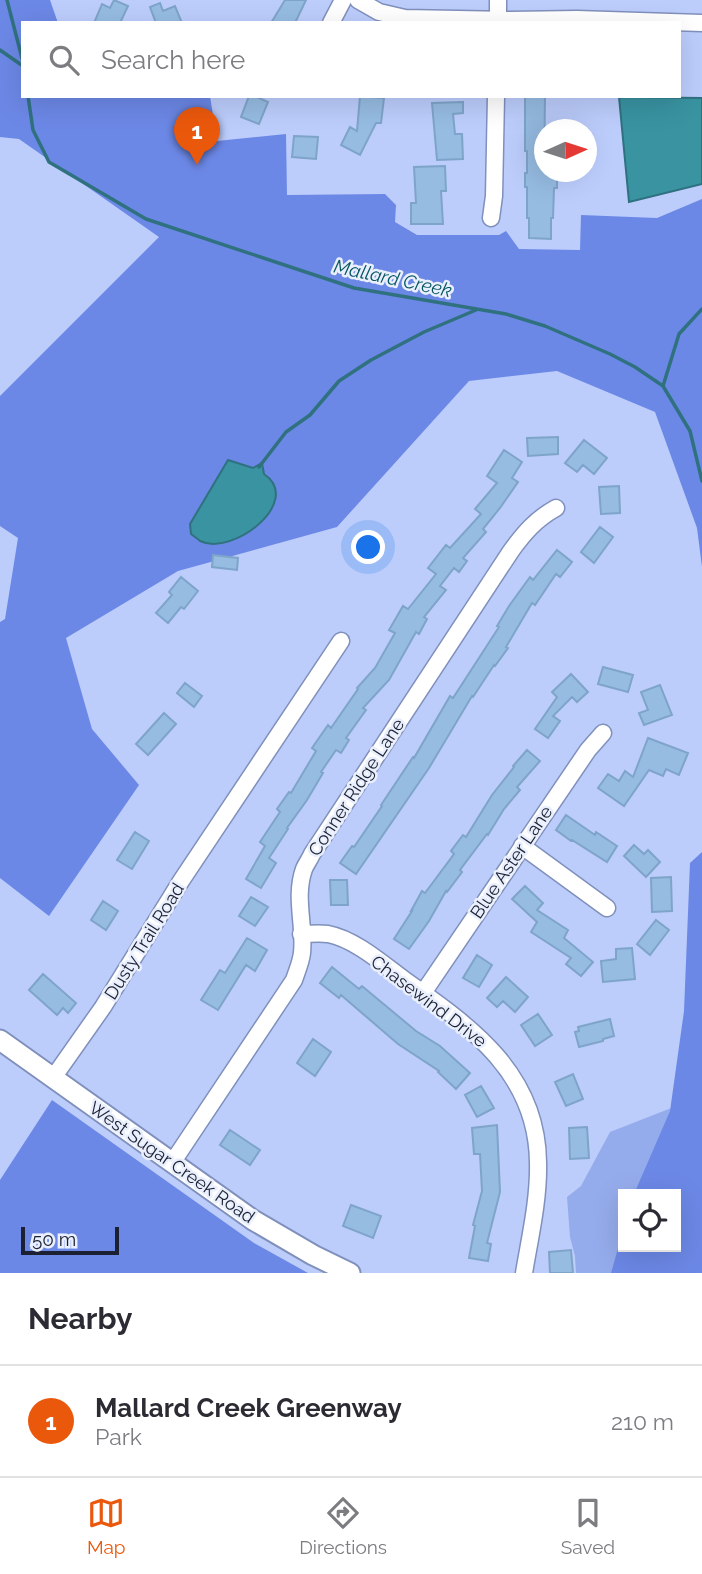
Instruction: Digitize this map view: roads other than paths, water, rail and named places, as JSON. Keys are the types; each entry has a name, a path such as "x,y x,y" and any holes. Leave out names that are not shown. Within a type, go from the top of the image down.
{"main road":[{"name":"West Sugar Creek Road","path":"0,1040 276,1234 350,1273"}],"street":[{"path":"332,21 343,0"},
{"path":"358,0 379,12 405,19 467,21"},
{"path":"498,0 498,21"},
{"path":"524,21 640,21"},
{"path":"681,22 702,23"},
{"path":"491,218 496,98"},
{"name":"Conner Ridge Lane","path":"172,1163 294,980 302,953 300,891 304,870 312,854 511,551 528,528 556,508"},
{"name":"Dusty Trail Road","path":"53,1078 103,1007 181,881 341,641"},
{"name":"Blue Aster Lane","path":"423,993 588,750 603,733"},
{"path":"522,846 607,908"},
{"name":"Chasewind Drive","path":"302,934 327,934 357,946 475,1034 495,1051 511,1072 532,1116 538,1162 537,1190 524,1273"}],"waterway":[{"name":"Mallard Creek","path":"7,0 21,54"},
{"path":"0,50 21,65"},
{"name":"Mallard Creek","path":"28,98 33,130 49,162 146,219 354,288 506,314 545,326 635,367 663,386 690,431 702,481"},
{"path":"663,386 679,334 702,309"},
{"path":"259,467 286,432 310,415 339,381 371,360 424,332 476,310"}],"place":[{"name":"Mallard Creek Greenway","path":"197,165"}]}
